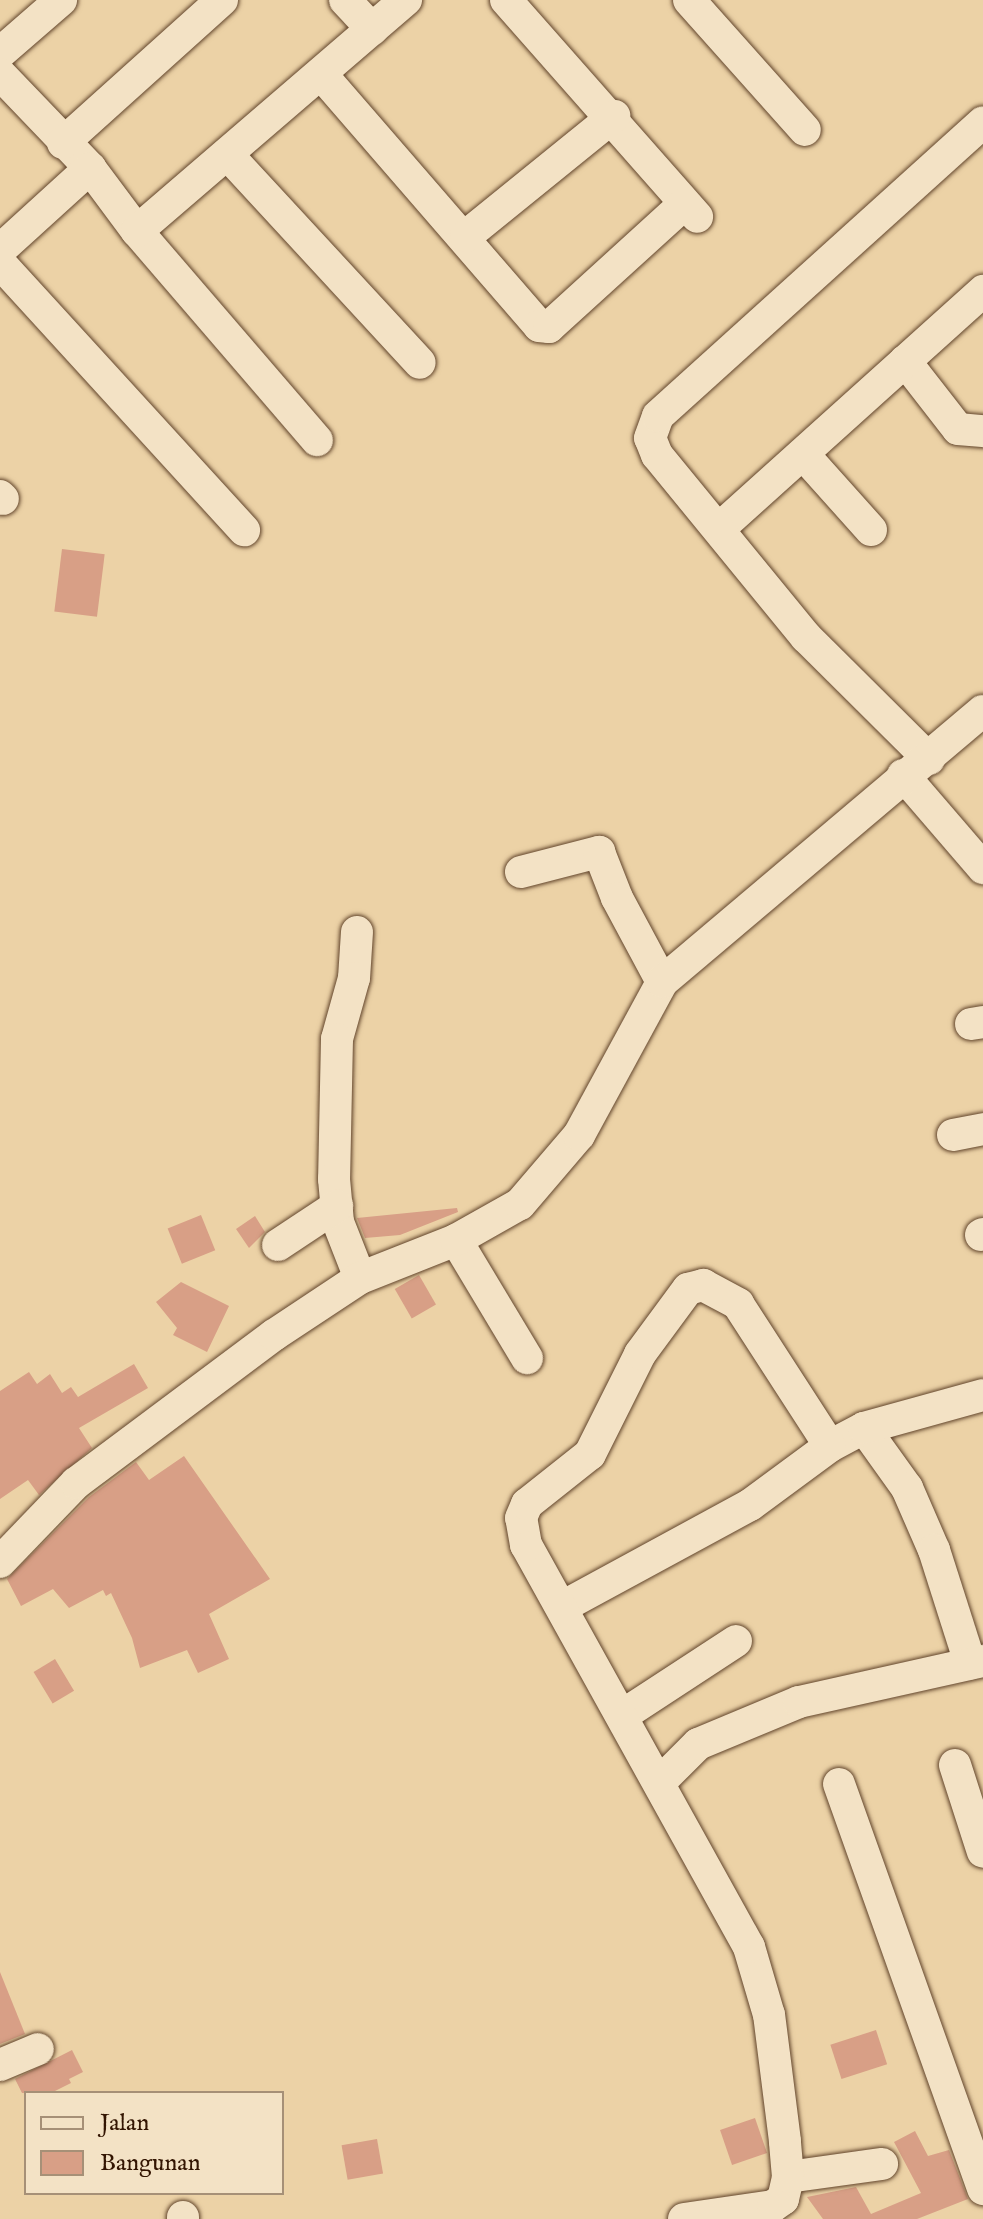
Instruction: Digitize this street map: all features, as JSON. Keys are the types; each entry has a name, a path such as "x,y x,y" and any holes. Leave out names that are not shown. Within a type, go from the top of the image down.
{"street":[{"path":"61,0 0,57 63,143 90,168 137,231 317,440"},
{"path":"63,143 222,0"},
{"path":"345,0 372,29"},
{"path":"137,231 406,0"},
{"path":"689,0 805,130"},
{"path":"321,74 466,236 543,328 691,210 522,6"},
{"path":"466,236 614,116"},
{"path":"983,122 658,416 650,438 657,455 721,527 806,637 916,767 983,868"},
{"path":"227,154 420,363"},
{"path":"0,250 90,168"},
{"path":"0,263 244,530"},
{"path":"721,527 983,291"},
{"path":"905,361 958,429 983,431"},
{"path":"803,454 871,530"},
{"path":"0,1562 76,1483 360,1278 456,1240 520,1204 546,1178 579,1135 662,982 983,711"},
{"path":"521,872 599,852 617,898 662,982"},
{"path":"357,932 354,978 341,1019 335,1063 337,1206 360,1278"},
{"path":"278,1245 337,1206"},
{"path":"456,1240 527,1358"},
{"path":"684,2219 780,2204 788,2177 769,2015 749,1947 526,1545 521,1518 527,1504 599,1442 619,1388 688,1289 715,1287 738,1304 830,1446"},
{"path":"562,1607 750,1505 830,1446 864,1428 982,1398"},
{"path":"659,1783 698,1744 799,1702 976,1662 907,1488 864,1428"},
{"path":"623,1715 736,1641"},
{"path":"839,1784 983,2189"},
{"path":"967,1784 983,1852"},
{"path":"0,2065 38,2049"},
{"path":"788,2177 882,2164"}],"building":[{"path":"62,549 105,554 97,617 54,612"},
{"path":"457,1208 458,1212 400,1235 365,1238 357,1218"},
{"path":"201,1215 215,1250 182,1264 168,1228"},
{"path":"255,1216 265,1232 249,1248 236,1229"},
{"path":"419,1275 436,1304 412,1318 395,1289"},
{"path":"181,1282 229,1306 207,1352 173,1335 177,1328 156,1302"},
{"path":"134,1364 148,1388 79,1428 92,1448 39,1495 28,1480 0,1499 0,1391 29,1372 37,1384 50,1374 62,1393 71,1387 78,1397"},
{"path":"184,1456 270,1579 209,1614 229,1659 198,1673 187,1650 140,1668 132,1638 111,1593 106,1596 103,1590 69,1608 53,1589 21,1606 7,1579 89,1497 136,1462 149,1480"},
{"path":"55,1659 74,1691 53,1704 34,1672"},
{"path":"0,1972 25,2034 0,2044"},
{"path":"876,2030 887,2064 841,2079 830,2045"},
{"path":"72,2050 83,2072 55,2091 22,2093 15,2079"},
{"path":"755,2118 767,2153 732,2165 720,2130"},
{"path":"915,2131 928,2156 949,2150 968,2199 917,2219 823,2219 807,2197 856,2187 871,2214 921,2193 894,2142"},
{"path":"377,2139 383,2173 348,2180 342,2145"}]}
